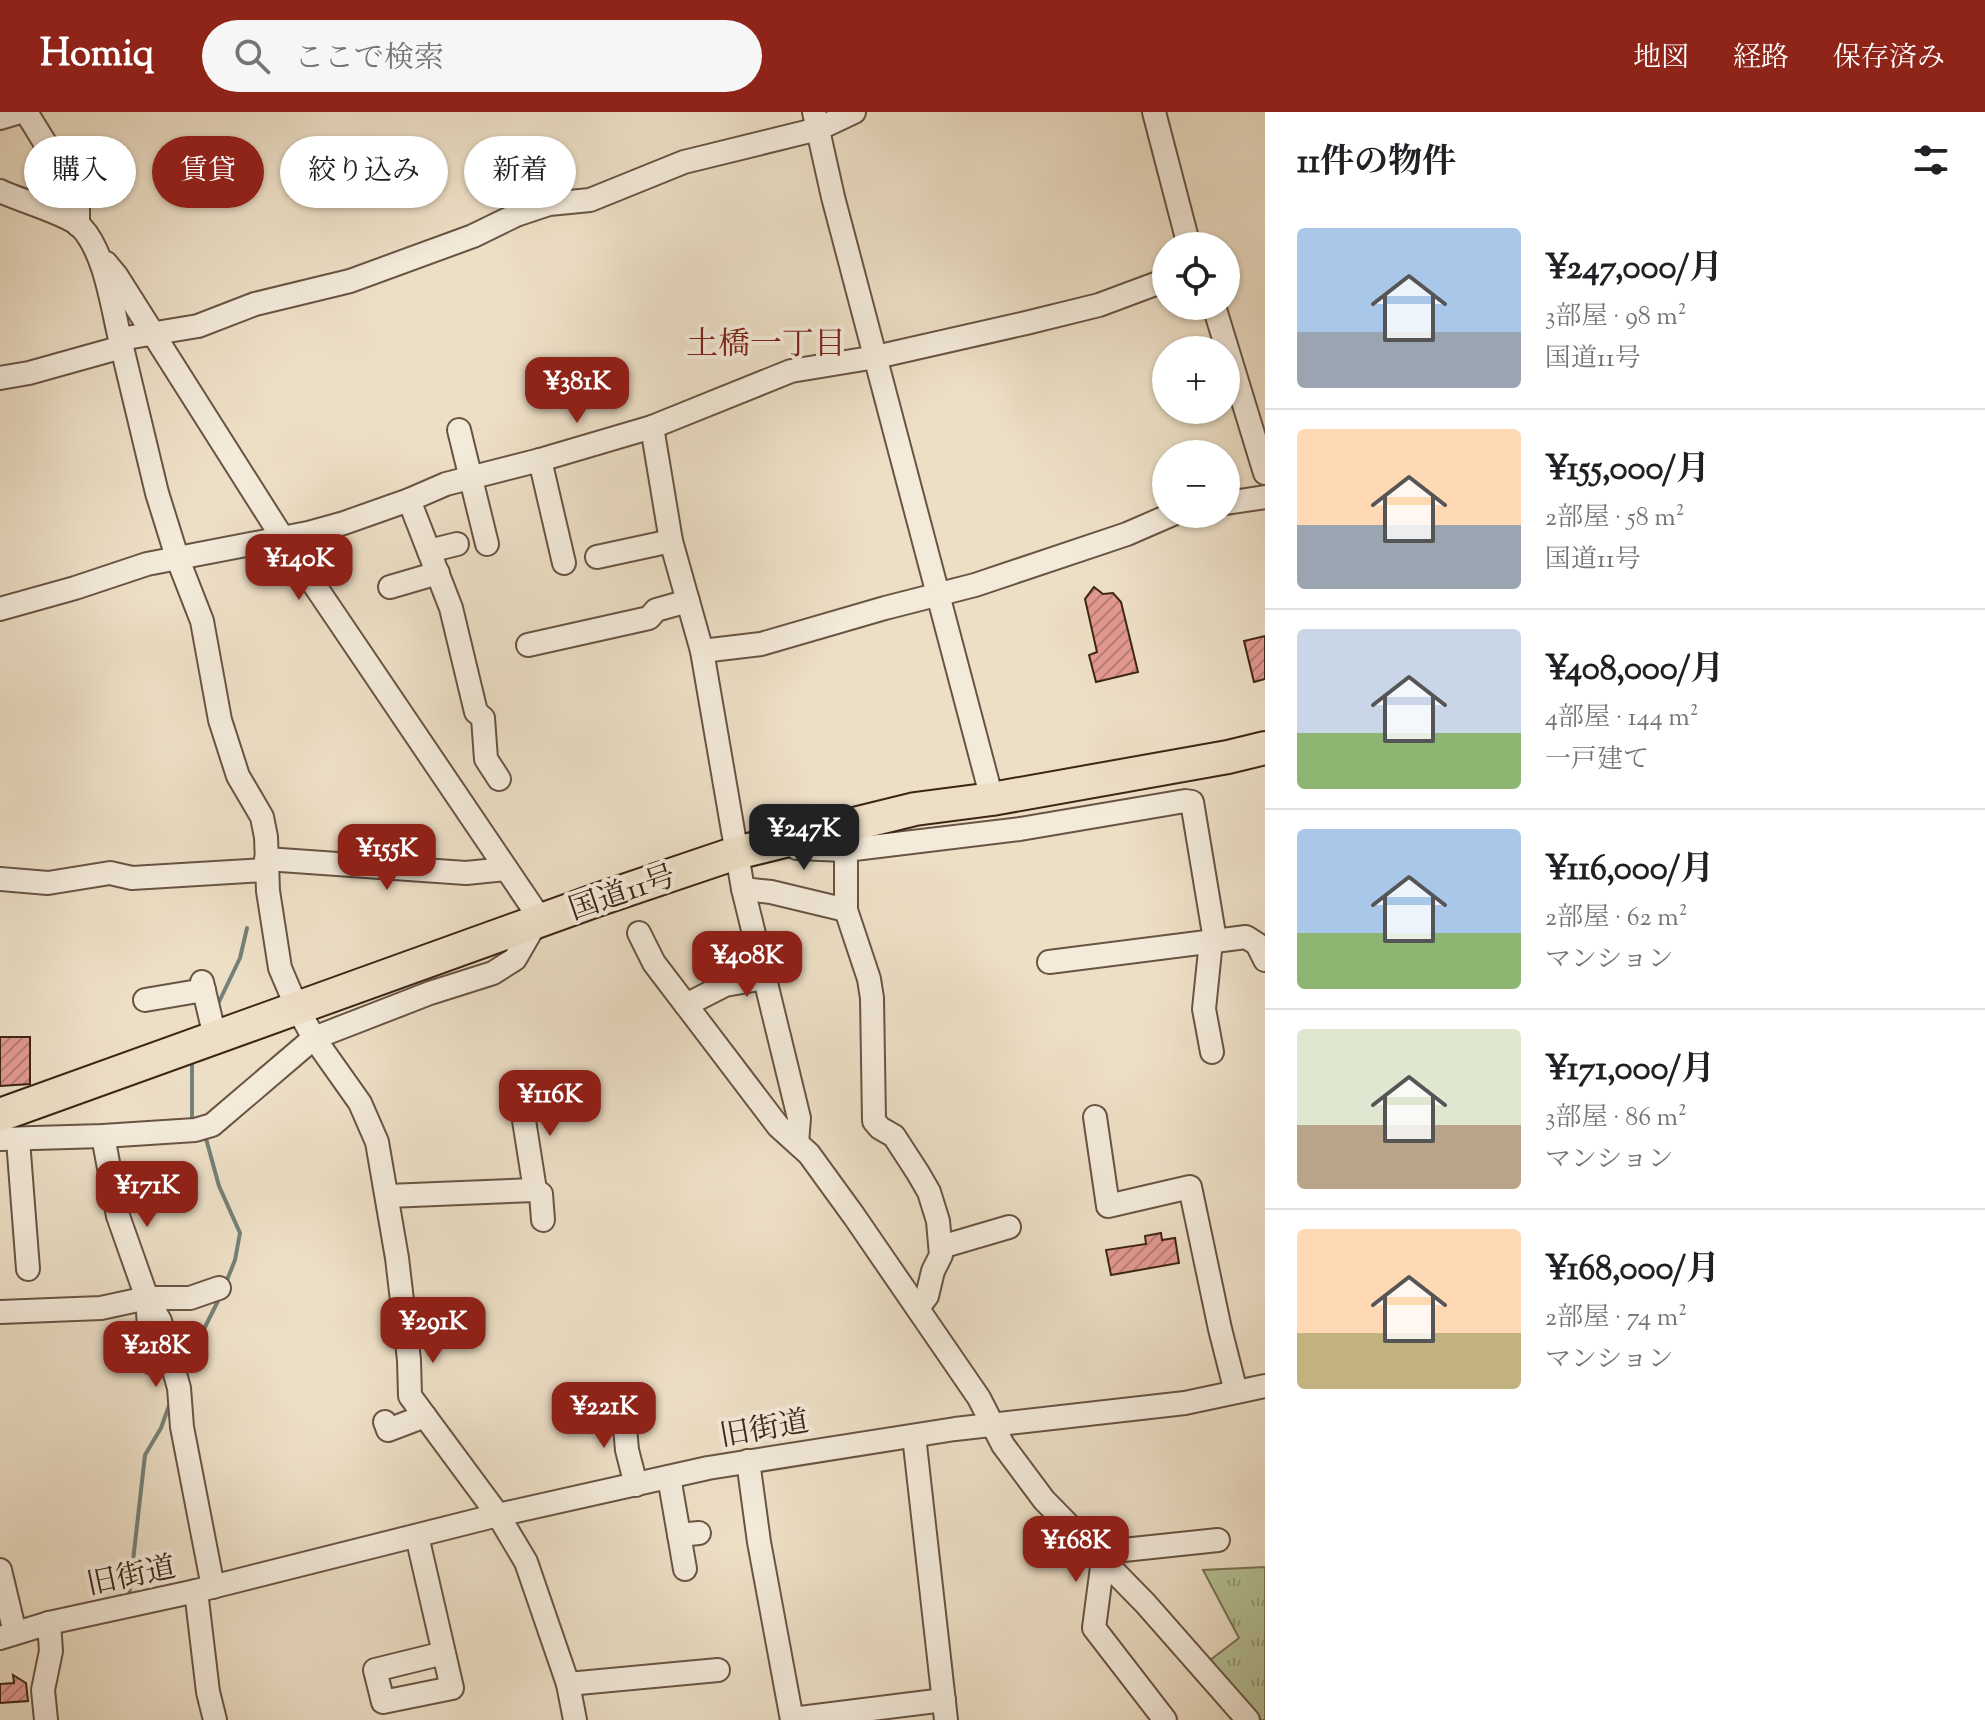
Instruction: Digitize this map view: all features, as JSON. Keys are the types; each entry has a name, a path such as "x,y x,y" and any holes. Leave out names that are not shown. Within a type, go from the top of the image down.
{"highway":[{"name":"国道11号","path":"6,1132 212,1025 297,1008 736,853 915,809 992,799 1265,748"}],"street":[{"path":"0,118 23,112 74,190 78,225 97,254 116,275 282,537 539,921 515,959 493,973 430,993 314,1038 212,1125 195,1130 103,1136 6,1132 28,1269"},
{"path":"0,378 29,373 152,332 198,326 255,304 350,281 473,236 516,215 549,204 590,200 684,162 816,120 854,112"},
{"path":"1154,112 1185,232"},
{"path":"816,120 992,799"},
{"path":"2,195 78,225"},
{"path":"97,254 157,493 202,621 215,702 238,776 262,817 280,968 297,1008 314,1038 360,1103 377,1142 388,1196 409,1360 410,1396 498,1515 526,1562 568,1684 575,1720"},
{"path":"0,609 147,564 344,523 446,484 652,427 791,371 876,357 1099,305 1152,285"},
{"path":"1218,320 1265,473"},
{"path":"652,427 671,541 702,651 743,889 799,1118 797,1143"},
{"path":"459,430 487,544"},
{"path":"540,460 564,563"},
{"path":"1240,501 1265,497"},
{"path":"409,500 451,608 476,712 483,718 486,759 499,779"},
{"path":"702,651 761,644 975,585 1152,523"},
{"path":"597,557 671,541"},
{"path":"429,551 457,544"},
{"path":"390,587 438,573"},
{"path":"528,645 649,618 656,610 688,601"},
{"path":"791,839 797,848 846,850 1006,831 1192,802 1213,940 1204,1009 1212,1052"},
{"path":"846,850 846,910 869,979 872,998 874,1121 894,1136 929,1192 941,1247 927,1296 918,1308"},
{"path":"0,879 48,883 110,873 132,878 266,864 466,873 506,869"},
{"path":"743,889 771,892 846,910"},
{"path":"639,933 654,963 778,1126 797,1143 827,1179 918,1308 994,1425 1003,1445 1044,1500 1145,1603 1248,1720"},
{"path":"1049,962 1246,937 1257,944 1265,960"},
{"path":"686,1005 725,985 765,978"},
{"path":"145,1000 203,986 212,1025"},
{"path":"520,1095 535,1190"},
{"path":"1095,1117 1108,1206 1190,1187 1236,1392"},
{"path":"103,1136 118,1216 147,1298 160,1321 179,1388 205,1589 208,1692 215,1720"},
{"path":"388,1196 535,1190 541,1194 543,1220"},
{"path":"941,1247 1009,1227"},
{"path":"0,1312 77,1310 147,1298 190,1298 219,1288"},
{"path":"147,1298 151,1362"},
{"name":"旧街道","path":"8,1635 498,1515 748,1461 994,1425 1185,1403 1265,1386"},
{"path":"623,1406 627,1450 636,1485"},
{"path":"385,1422 388,1430 425,1416"},
{"path":"748,1461 759,1542 792,1720 945,1710 914,1436"},
{"path":"669,1477 689,1534 684,1570"},
{"path":"417,1536 444,1653"},
{"path":"1165,1720 1094,1628 1103,1561 1114,1551 1218,1540"},
{"path":"0,1570 8,1635"},
{"path":"46,1720 43,1690 51,1651 49,1623"},
{"path":"568,1684 718,1670"}],"green space":[{"path":"1265,1567 1265,1720 1259,1720 1209,1661 1239,1638 1203,1570"}],"building":[{"path":"1094,587 1103,594 1113,593 1121,602 1138,672 1096,682 1089,655 1097,652 1085,599"},
{"path":"1265,636 1265,679 1254,682 1244,641"},
{"path":"0,1037 30,1037 30,1084 0,1086"},
{"path":"1161,1233 1162,1240 1175,1238 1179,1263 1111,1275 1106,1250 1146,1244 1145,1236"},
{"path":"13,1675 26,1683 28,1701 0,1703 0,1684 14,1683"}],"waterway":[{"path":"217,1006 240,958 247,928"},
{"path":"192,1062 192,1118"},
{"path":"205,1135 219,1186 240,1233 235,1260 225,1285"},
{"path":"183,1371 220,1297"},
{"path":"129,1596 145,1455 161,1428 171,1400"}],"district":[{"name":"土橋一丁目","path":"766,343"}]}
